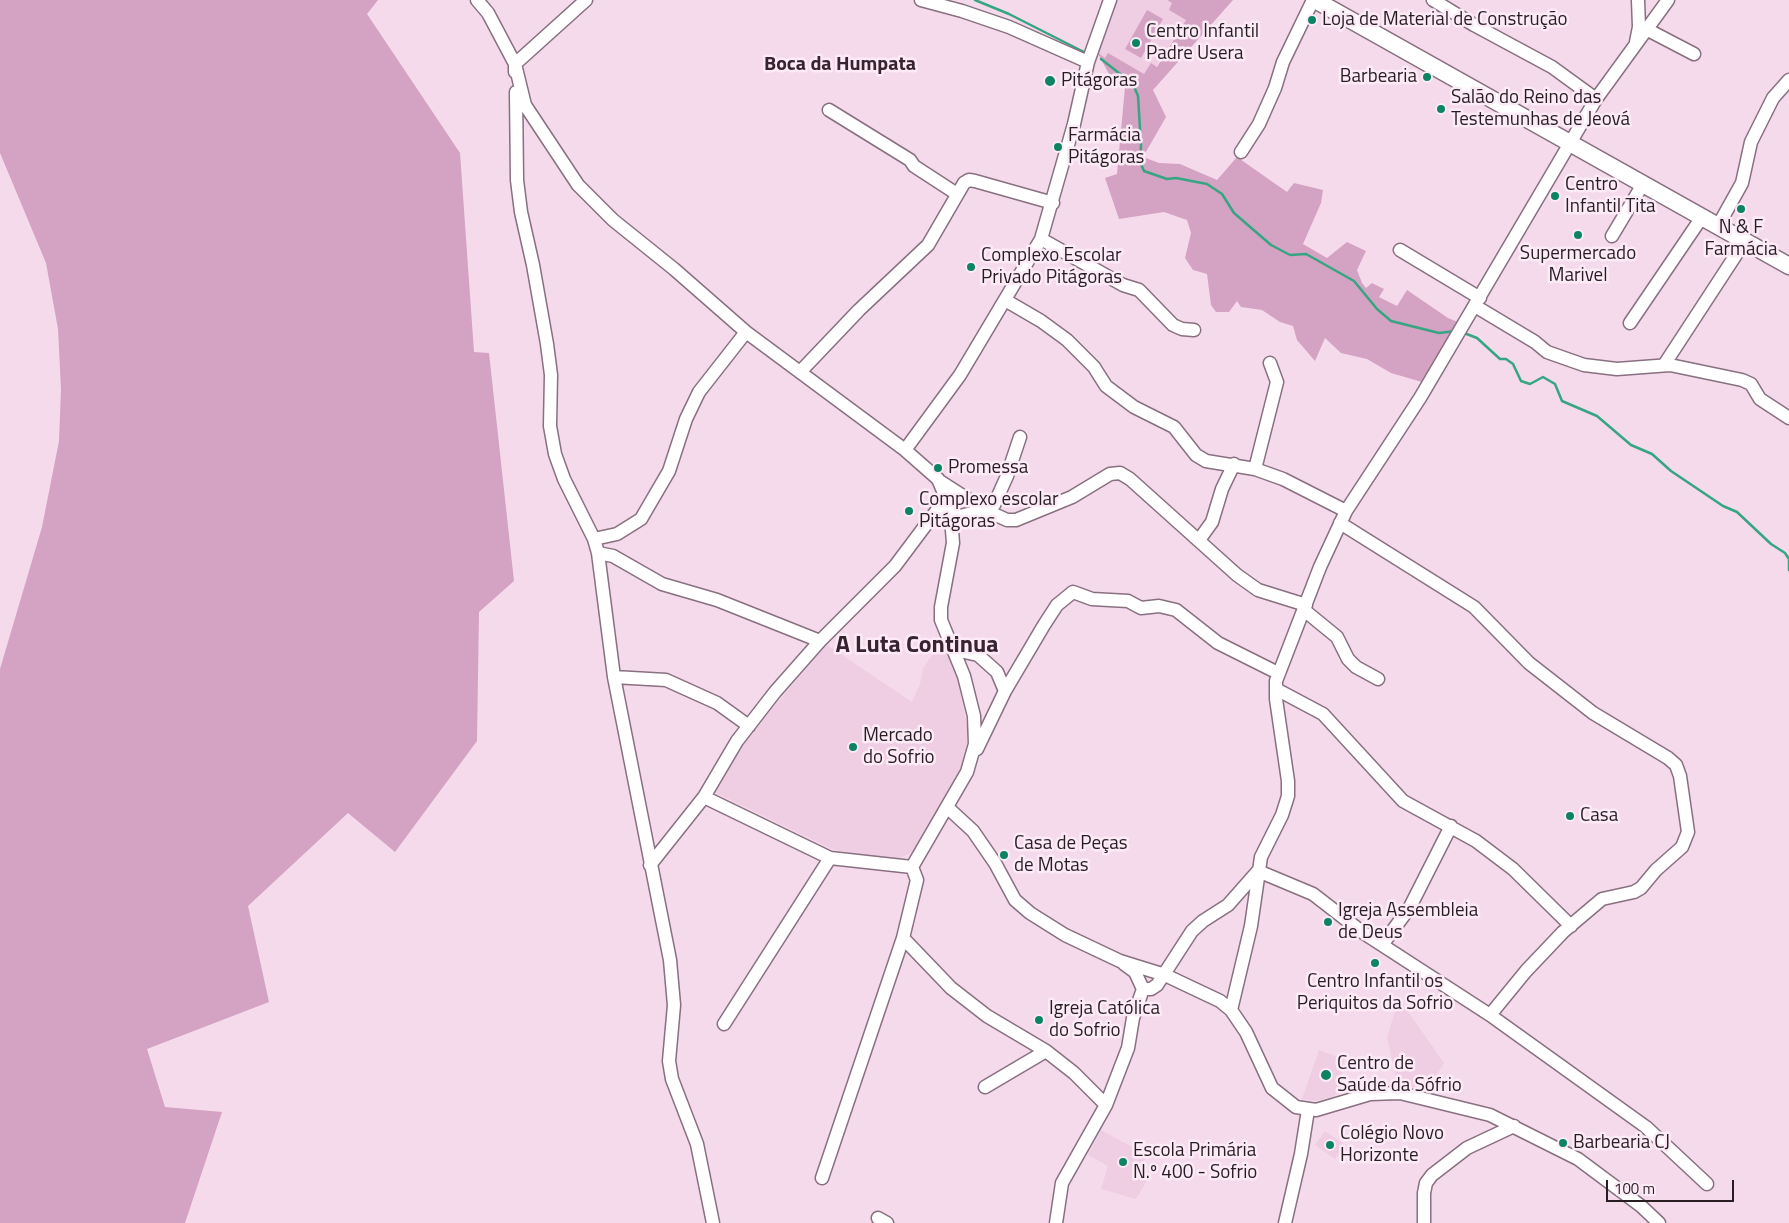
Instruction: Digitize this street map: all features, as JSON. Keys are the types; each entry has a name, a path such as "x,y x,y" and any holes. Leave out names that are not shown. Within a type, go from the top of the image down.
{"main road":[{"path":"1314,0 1789,266"}],"street":[{"path":"477,0 488,14 515,64 525,105 578,185 613,220 674,269 746,332 905,450 938,480 985,510 1007,520 1016,520 1072,497 1110,474 1120,473 1130,479 1237,575 1258,590 1305,608 1337,637 1348,659 1356,667 1378,679"},
{"path":"515,64 586,0"},
{"path":"921,0 962,11 1009,27 1088,62"},
{"path":"905,450 960,375 1041,239 1053,203 1088,62 1110,0"},
{"path":"1240,152 1259,124 1275,88 1283,62 1314,0"},
{"path":"1433,0 1474,25 1552,67 1596,99"},
{"path":"1636,45 1639,27 1638,0"},
{"path":"1231,1010 1251,926 1261,857 1282,815 1288,796 1288,782 1276,688 1278,673 1340,523 1420,398 1596,99 1668,0"},
{"path":"1648,30 1694,54"},
{"path":"515,64 517,110 515,126 521,212 533,265 547,344 551,374 550,426 555,454 564,478 594,539 598,553 614,677 673,987 674,1005 669,1061 672,1079 697,1144 713,1223"},
{"path":"1718,226 1742,183 1751,142 1773,98 1789,80"},
{"path":"829,110 910,160 914,166 957,194"},
{"path":"800,372 859,310 928,246 957,194 968,180 1053,203"},
{"path":"1612,236 1643,184"},
{"path":"1630,323 1702,217"},
{"path":"1041,239 1123,285 1139,290 1173,325 1182,329 1194,330"},
{"path":"1664,365 1744,241"},
{"path":"1400,250 1547,352 1584,365 1617,370 1664,365 1742,380 1751,384 1760,399 1789,418"},
{"path":"1005,300 1041,321 1067,340 1094,366 1106,386 1134,407 1174,427 1196,456 1206,461 1234,464 1255,469 1283,479 1346,511"},
{"path":"594,539 617,534 641,519 669,471 686,419 700,392 746,332"},
{"path":"1255,469 1277,382 1270,362"},
{"path":"951,518 985,510 994,505 1000,496 1020,437"},
{"path":"1199,540 1212,522 1222,490 1234,464"},
{"path":"938,480 946,498 951,518 953,543 941,613 944,632 955,650 974,716 976,737 972,759"},
{"path":"650,865 704,797 737,741 749,726 820,641 895,566 946,498"},
{"path":"1340,523 1474,607 1529,663 1593,713 1668,758 1676,765 1680,776 1688,832 1686,840 1675,855 1656,870 1641,888 1634,892 1602,899 1571,926 1526,971 1490,1014"},
{"path":"598,553 613,556 662,584 717,600 820,641"},
{"path":"822,1178 903,938 916,880 912,867 948,808 1006,691 1052,612 1074,592 1092,599 1128,600 1145,608 1159,606 1176,610 1218,643 1278,673"},
{"path":"955,650 978,655 997,672 1006,691"},
{"path":"614,677 666,680 717,703 749,726"},
{"path":"1276,688 1323,714 1403,802 1476,841 1512,869 1571,926"},
{"path":"704,797 830,858 912,867"},
{"path":"948,808 973,831 995,863 1015,900 1030,913 1065,935 1120,961 1165,975 1220,1001 1231,1010 1246,1032 1272,1088 1285,1100 1308,1110 1323,1109 1370,1094 1400,1093 1481,1112 1514,1126 1578,1159 1640,1206 1659,1223"},
{"path":"1382,945 1410,907 1451,826"},
{"path":"724,1024 830,858"},
{"path":"1258,870 1313,894 1382,945 1490,1014 1646,1126 1707,1184"},
{"path":"1143,989 1151,989 1157,985 1192,931 1203,921 1228,905 1258,870"},
{"path":"903,938 951,988 968,1002 1046,1051 1074,1074 1106,1106"},
{"path":"1056,1223 1062,1183 1106,1106 1128,1048 1133,1018 1143,989 1135,972 1120,961"},
{"path":"985,1087 1046,1051"},
{"path":"1285,1223 1301,1154 1308,1110"},
{"path":"1424,1223 1424,1193 1426,1183 1432,1174 1467,1148 1514,1126"}],"shaded area":[{"path":"0,0 378,0 367,14 460,153 474,352 489,353 514,581 479,612 477,741 395,852 348,813 248,906 269,1002 147,1049 165,1107 222,1112 185,1223 0,1223 0,669 42,527 59,441 61,389 58,329 46,263 0,153"},
{"name":"Centro Infantil Padre Usera","path":"1118,0 1167,0 1187,10 1186,20 1144,85 1097,52"},
{"path":"1167,0 1233,0 1153,90 1166,117 1143,157 1159,163 1180,164 1217,180 1237,157 1287,192 1294,183 1323,190 1321,203 1303,244 1327,258 1347,242 1366,251 1357,270 1366,288 1372,283 1384,289 1379,297 1397,306 1407,290 1448,318 1458,322 1422,382 1391,373 1367,359 1341,353 1325,338 1315,361 1297,340 1293,326 1280,322 1262,310 1241,307 1237,301 1229,312 1216,312 1211,305 1207,274 1193,270 1185,258 1191,233 1187,220 1164,212 1119,219 1105,178 1117,174 1125,87 1109,74 1097,52 1105,58 1108,53 1144,74 1151,63 1157,67 1186,20 1169,10 1172,3"},
{"path":"1147,10 1163,19 1141,58 1125,49"},
{"name":"Mercado do Sofrio","path":"827,645 912,702 920,684 923,668 938,647 948,652 957,676 968,731 966,756 955,783 924,838 911,853 897,859 871,858 832,849 712,791 743,742"},
{"path":"1399,999 1444,1063 1436,1076 1416,1088 1398,1086 1387,1037"},
{"name":"Centro de Saúde da Sófrio","path":"1319,1050 1344,1059 1339,1091 1334,1096 1316,1101 1302,1099"},
{"name":"Escola Primária N.º 400 - Sofrio","path":"1101,1130 1147,1155 1137,1175 1147,1180 1136,1199 1101,1189 1108,1166 1088,1155"},
{"name":"Colégio Novo Horizonte","path":"1325,1131 1345,1145 1335,1159 1315,1145"}],"waterway":[{"path":"975,0 1009,14 1084,52"},
{"path":"1101,59 1133,84 1138,96 1141,145 1140,162 1144,171 1167,179 1176,178 1207,184 1222,194 1234,213 1271,245 1290,255 1306,254 1354,281 1377,309 1391,321 1439,333 1456,331"},
{"path":"1464,333 1477,338 1500,359 1506,359 1513,364 1521,381 1530,384 1543,377 1555,384 1562,401 1597,416 1631,445 1652,454 1671,471 1723,506 1737,512 1771,544 1785,553 1789,559 1789,570"}],"place":[{"name":"Loja de Material de Construção","path":"1312,20"},
{"name":"Centro Infantil Padre Usera","path":"1136,43"},
{"name":"Barbearia","path":"1427,77"},
{"name":"Pitágoras","path":"1050,81"},
{"name":"Salão do Reino das Testemunhas de Jeová","path":"1441,109"},
{"name":"Farmácia Pitágoras","path":"1058,147"},
{"name":"Centro Infantil Tita","path":"1555,196"},
{"name":"N & F Farmácia","path":"1741,209"},
{"name":"Supermercado Marivel","path":"1578,235"},
{"name":"Complexo Escolar Privado Pitágoras","path":"971,267"},
{"name":"Promessa","path":"938,468"},
{"name":"Complexo escolar Pitágoras","path":"909,511"},
{"name":"Mercado do Sofrio","path":"853,747"},
{"name":"Casa","path":"1570,816"},
{"name":"Casa de Peças de Motas","path":"1004,855"},
{"name":"Igreja Assembleia de Deus","path":"1328,922"},
{"name":"Centro Infantil os Periquitos da Sofrio","path":"1375,963"},
{"name":"Igreja Católica do Sofrio","path":"1039,1020"},
{"name":"Centro de Saúde da Sófrio","path":"1326,1075"},
{"name":"Barbearia CJ","path":"1563,1143"},
{"name":"Colégio Novo Horizonte","path":"1330,1145"},
{"name":"Escola Primária N.º 400 - Sofrio","path":"1123,1162"}],"district":[{"name":"Boca da Humpata","path":"840,65"},
{"name":"A Luta Continua","path":"917,646"}]}
